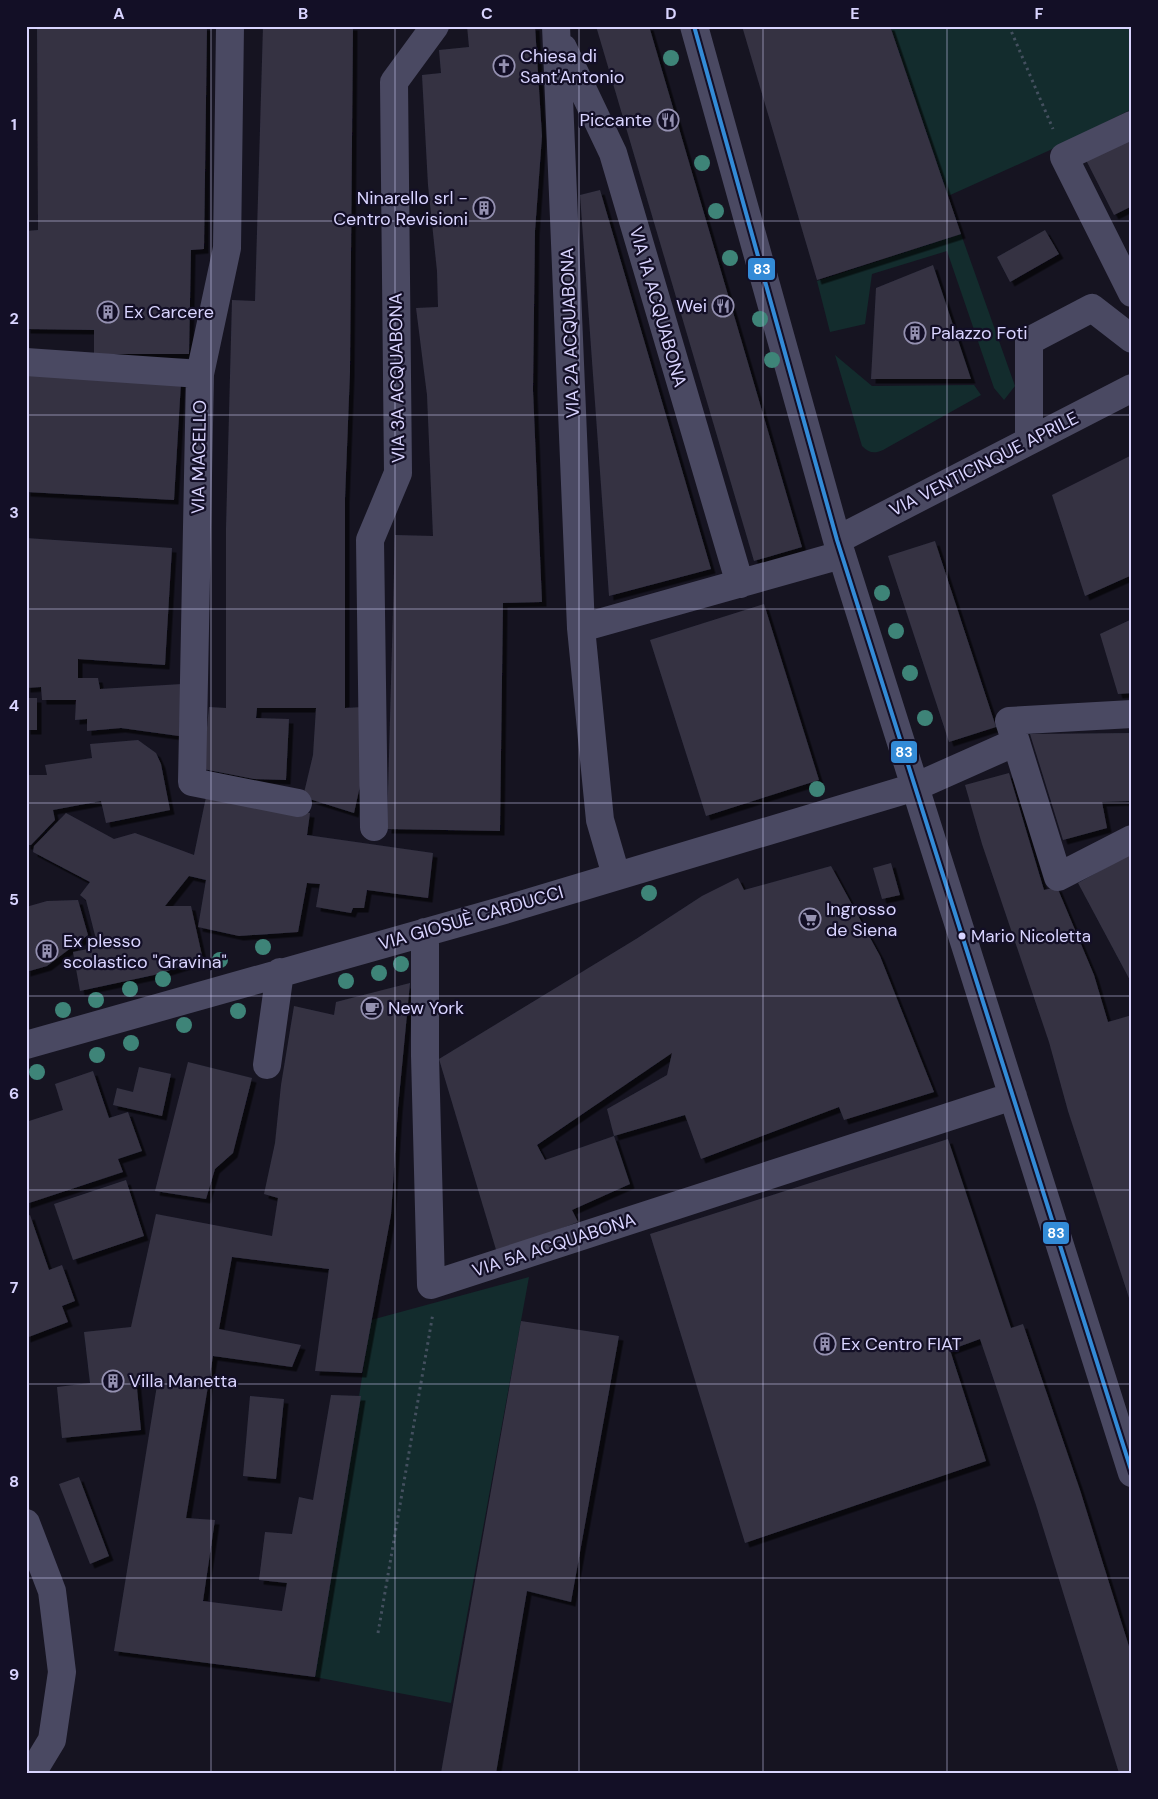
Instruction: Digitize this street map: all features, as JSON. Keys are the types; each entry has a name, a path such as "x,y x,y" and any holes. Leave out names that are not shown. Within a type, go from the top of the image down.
{"street":[{"name":"VIA MACELLO","path":"230,26 227,248 200,374 192,782 298,803"},
{"name":"VIA 3A ACQUABONA","path":"374,827 370,540 398,473 394,82 434,26"},
{"path":"694,26 839,548 1132,1473"},
{"name":"VIA 1A ACQUABONA","path":"557,32 613,153 740,584"},
{"name":"VIA 2A ACQUABONA","path":"557,32 581,628 600,820 616,875"},
{"path":"1132,124 1064,157 1132,293"},
{"path":"1029,441 1029,341 1092,308 1132,339"},
{"path":"26,362 200,374"},
{"name":"VIA VENTICINQUE APRILE","path":"581,628 740,584 839,548 1029,441 1132,388"},
{"path":"1132,714 1010,720 1058,877 1132,839"},
{"name":"VIA GIOSUÈ CARDUCCI","path":"26,1044 425,932 914,787 1016,742"},
{"path":"425,932 425,1056 431,1285"},
{"path":"267,1065 280,972"},
{"name":"VIA 5A ACQUABONA","path":"431,1285 1012,1096"},
{"path":"26,1523 52,1591 62,1672 52,1740 32,1773"}],"path":[{"path":"1009,26 1035,82 1064,157"},
{"path":"378,1633 433,1321 431,1285"}],"green space":[{"path":"890,26 1132,26 1132,109 1048,151 948,196"},
{"path":"961,234 1015,386 1004,400 994,388 947,251 872,274 865,324 830,332 817,281"},
{"path":"835,355 872,386 974,385 981,395 883,450 872,452 862,446"},
{"path":"529,1277 451,1703 315,1677 371,1320"}],"building":[{"path":"37,26 207,26 204,249 191,250 189,354 94,354 94,330 26,329 26,231 38,230"},
{"path":"263,26 353,26 350,371 345,499 345,708 363,707 364,768 354,813 303,797 313,755 316,708 257,708 256,718 289,719 286,780 254,779 203,769 209,707 226,708 226,529 232,300 255,301"},
{"path":"467,26 535,26 542,136 535,231 533,390 542,602 503,603 500,831 387,829 395,535 433,536 427,395 416,308 438,307 437,271 428,185 422,75 441,73 439,50 469,47"},
{"path":"596,26 649,26 802,547 754,561"},
{"path":"742,26 890,26 961,234 817,280"},
{"path":"1132,137 1132,206 1114,215 1086,160"},
{"path":"600,190 711,569 609,596 580,195"},
{"path":"1045,230 1059,254 1010,282 997,257"},
{"name":"Palazzo Foti","path":"933,265 971,379 871,379 876,288"},
{"path":"26,374 181,382 174,500 26,492"},
{"path":"1132,455 1132,575 1085,596 1052,495"},
{"path":"26,538 172,548 165,665 78,659 78,678 98,678 100,689 182,684 179,736 121,728 87,731 87,719 75,720 76,700 42,700 41,687 26,688"},
{"path":"935,541 996,727 949,742 888,556"},
{"path":"764,604 819,780 706,816 650,640"},
{"path":"1132,619 1132,693 1118,694 1100,634"},
{"path":"26,698 37,698 37,730 26,730"},
{"path":"1132,733 1132,801 1102,802 1107,828 1063,840 1030,734"},
{"path":"138,740 156,753 161,764 170,810 106,823 101,801 53,810 55,820 31,845 26,845 26,775 47,775 45,765 92,758 90,744"},
{"path":"1009,773 1044,890 1057,887 1094,975 1108,1022 1132,1015 1132,1307 1068,1111 1049,1042 982,844 965,785"},
{"path":"206,797 246,805 310,813 307,835 433,853 428,898 367,890 364,908 353,908 351,913 316,907 320,884 307,883 298,932 239,936 198,927 206,880 189,876 165,906 191,906 203,960 154,975 80,991 73,952 98,947 86,900 80,895 90,882 33,852 34,846 66,813 114,839 135,833 194,855"},
{"path":"1132,853 1132,984 1078,883"},
{"path":"891,863 900,895 882,899 873,868"},
{"path":"831,866 880,956 934,1092 844,1120 839,1107 701,1159 685,1115 614,1136 630,1184 572,1210 578,1222 497,1253 439,1059 636,939 702,896 738,878 744,890","holes":["672,1053 667,1075 607,1109 614,1136 545,1160 537,1145"]},
{"name":"Ex plesso scolastico \"Gravina\"","path":"78,900 88,935 47,966 26,972 26,907 47,901"},
{"path":"410,983 398,1108 391,1215 362,1373 315,1371 329,1269 232,1257 219,1329 301,1345 292,1367 213,1356 186,1518 215,1520 203,1601 282,1611 287,1583 259,1580 265,1532 292,1534 299,1497 313,1500 331,1395 361,1396 315,1677 114,1651 158,1379 136,1378 141,1430 62,1438 57,1387 90,1383 84,1332 131,1327 156,1214 272,1236 278,1198 264,1194 275,1143 281,1085 294,1006 334,1015 336,1002"},
{"path":"188,1062 252,1078 233,1153 215,1169 206,1199 155,1191"},
{"path":"139,1067 171,1074 162,1116 113,1105 117,1088 133,1092"},
{"path":"93,1071 109,1118 128,1112 142,1151 118,1159 123,1172 26,1204 26,1122 63,1110 55,1084"},
{"name":"Ex Centro FIAT","path":"948,1139 1011,1328 1023,1324 1080,1490 1132,1656 1132,1773 1119,1773 1036,1505 980,1339 950,1350 986,1461 745,1543 650,1234"},
{"path":"126,1180 144,1236 73,1260 54,1204"},
{"path":"30,1215 49,1270 62,1265 75,1301 62,1306 68,1322 26,1338 26,1217"},
{"path":"521,1321 619,1336 571,1602 527,1591 496,1773 441,1773"},
{"path":"250,1396 284,1399 276,1479 243,1476"},
{"path":"79,1477 109,1556 90,1564 59,1484"}],"transit line":[{"name":"83","path":"694,26 837,540 1132,1473"}],"place":[{"name":"Chiesa di Sant'Antonio","path":"504,66"},
{"name":"Piccante","path":"668,120"},
{"name":"Ninarello srl - Centro Revisioni","path":"484,208"},
{"name":"Wei","path":"723,306"},
{"name":"Ex Carcere","path":"108,312"},
{"name":"Palazzo Foti","path":"915,333"},
{"name":"Ingrosso de Siena","path":"810,919"},
{"name":"Mario Nicoletta","path":"962,936"},
{"name":"Ex plesso scolastico \"Gravina\"","path":"47,951"},
{"name":"New York","path":"372,1008"},
{"name":"Ex Centro FIAT","path":"825,1344"},
{"name":"Villa Manetta","path":"113,1381"}]}
